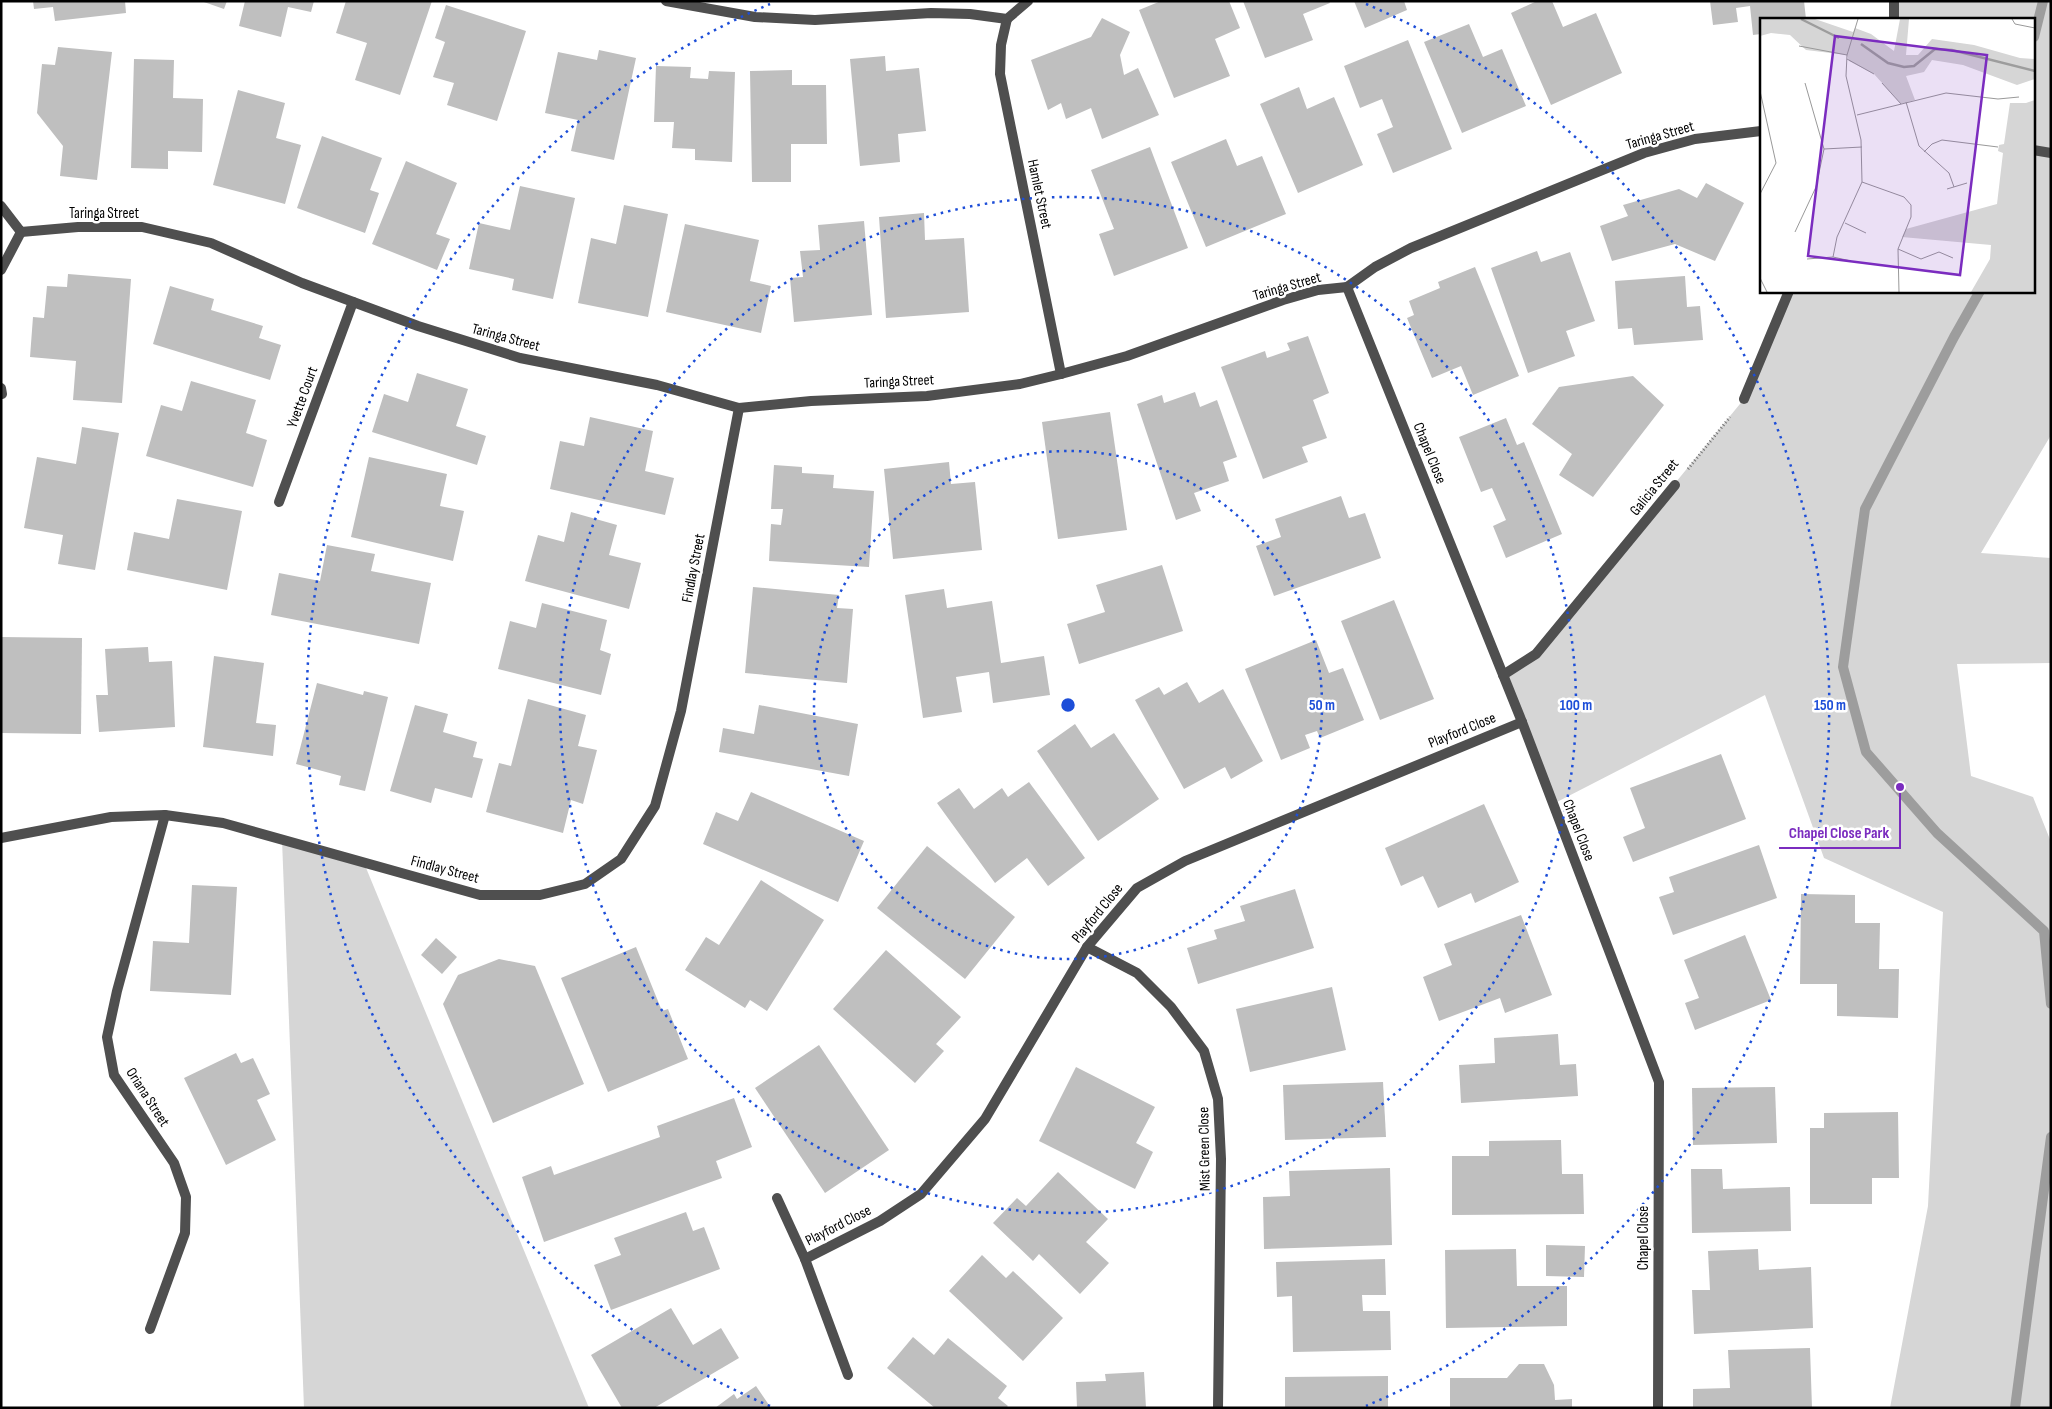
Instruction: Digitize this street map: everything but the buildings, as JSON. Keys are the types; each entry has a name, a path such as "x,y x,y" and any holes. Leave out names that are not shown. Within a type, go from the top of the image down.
{"street":[{"path":"666,1 755,17 814,20 931,13 970,14 1007,19 1028,1"},
{"path":"1894,1 1894,18"},
{"name":"Hamlet Street","path":"1007,19 1001,45 1000,74 1061,374"},
{"name":"Taringa Street","path":"21,232 78,227 142,226 211,243 302,283 353,302 418,326 520,358 656,385 739,408 812,401 928,396 1020,384 1061,374 1127,356 1283,300 1318,290 1347,287 1375,266 1411,248 1644,153 1695,139 1760,131"},
{"path":"2034,150 2051,153"},
{"path":"1,206 21,232 1,270"},
{"name":"Chapel Close","path":"1347,287 1522,722 1659,1082 1658,1408"},
{"path":"1744,399 1789,292"},
{"name":"Yvette Court","path":"279,502 353,302"},
{"path":"1,388 2,394"},
{"name":"Findlay Street","path":"1,838 112,817 165,815 223,823 480,895 540,895 585,884 621,859 655,806 681,711 739,408"},
{"name":"Galicia Street","path":"1503,675 1536,654 1675,485"},
{"name":"Playford Close","path":"805,1259 880,1221 921,1194 984,1119 1087,947 1137,888 1185,861 1522,722"},
{"name":"Oriana Street","path":"150,1329 185,1233 186,1197 174,1163 114,1075 107,1037 165,815"},
{"name":"Mist Green Close","path":"1087,947 1137,973 1171,1007 1204,1052 1218,1099 1220,1158 1218,1408"},
{"name":"Playford Close","path":"777,1198 805,1259 848,1375"}],"path":[{"name":"Galicia Street","path":"1675,485 1744,399"}],"shaded area":[{"path":"1894,1 2051,1 2051,435 1981,553 2051,558 2051,663 1957,664 1971,776 2033,797 2051,842 2051,1408 1890,1408 1928,1206 1943,912 1824,858 1765,695 1553,804 1503,675 1536,653 1744,399 1789,292 2034,292 2034,18 1894,18"},
{"path":"282,840 364,863 589,1408 304,1408"}],"waterway":[{"path":"2034,37 2043,1"},
{"path":"1979,292 1954,337 1865,509 1843,667 1866,752 1937,833 2044,931 2051,1004"},
{"path":"2015,1408 2051,1137"}],"place":[{"name":"Chapel Close Park","path":"1900,787"}]}
